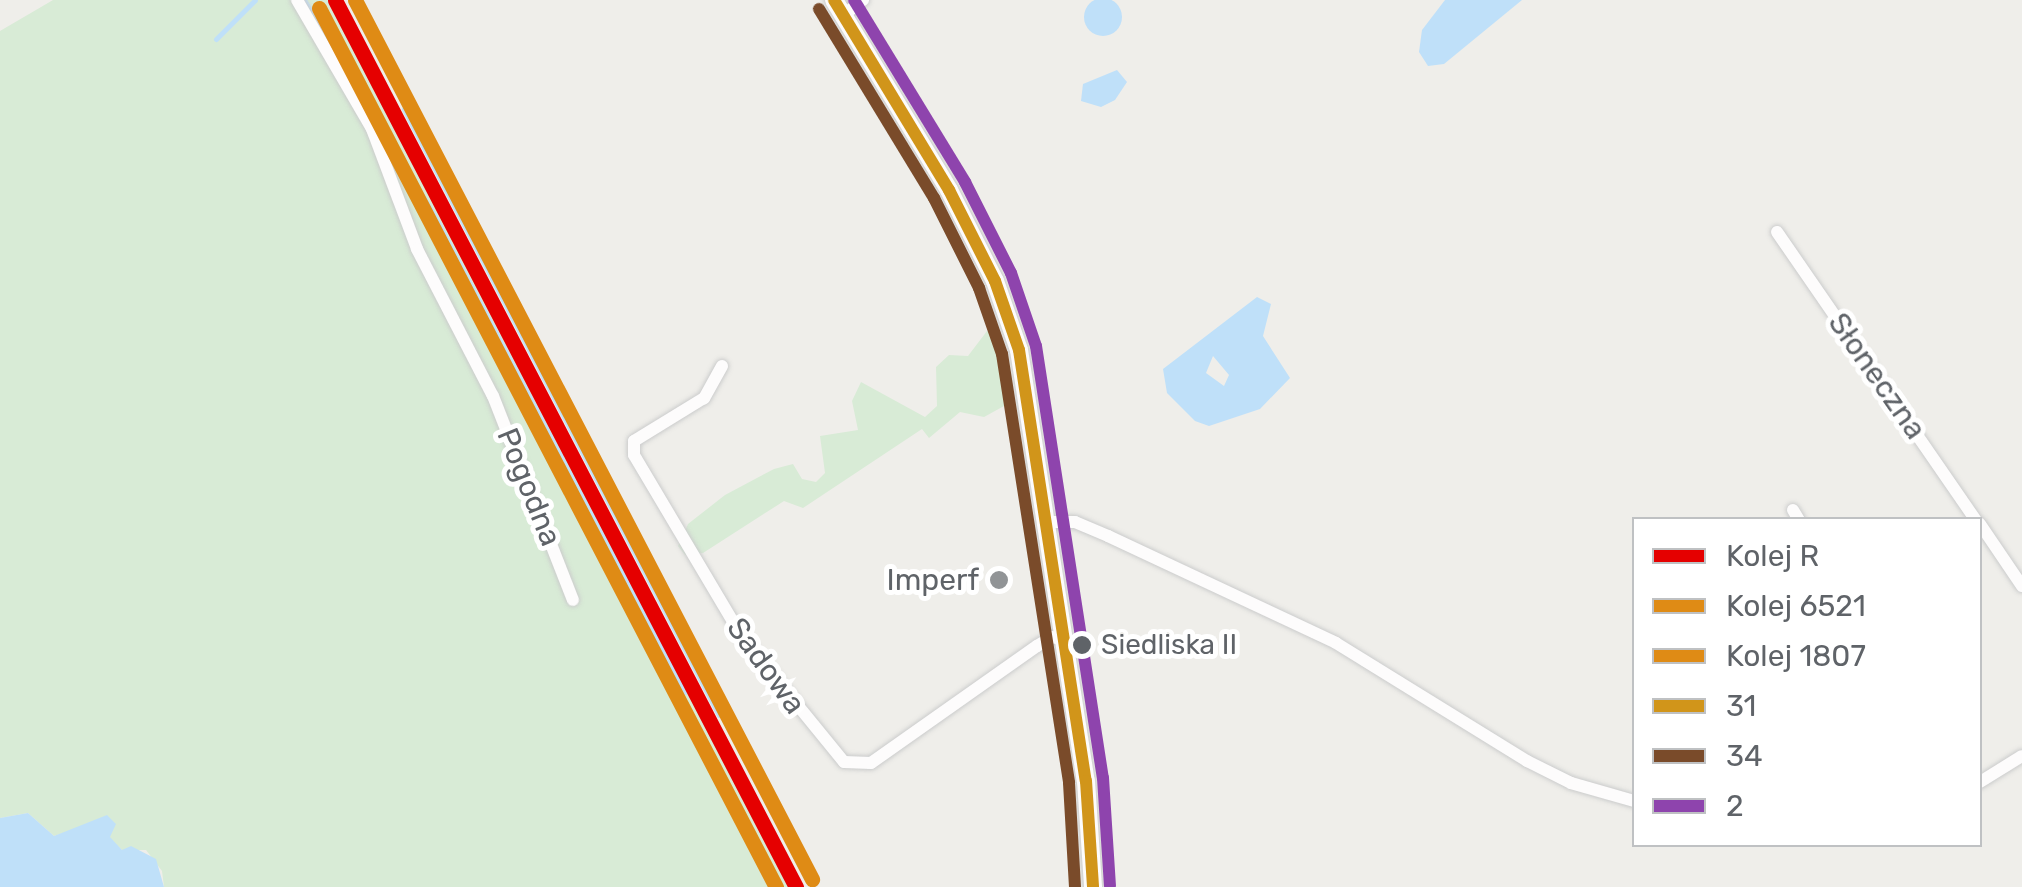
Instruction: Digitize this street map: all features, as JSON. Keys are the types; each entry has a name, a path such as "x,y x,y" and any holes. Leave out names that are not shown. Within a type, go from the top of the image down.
{"main road":[{"path":"839,7 917,131 1002,298 1022,365 1093,832 1093,887"}],"street":[{"name":"Pogodna","path":"297,0 372,129 417,248 493,396 574,600"},
{"path":"839,7 863,0"},
{"name":"Słoneczna","path":"1778,232 1975,517"},
{"name":"Sadowa","path":"722,366 704,398 634,441 634,454 742,638 844,762 871,763 1037,646 1052,637 1064,640"},
{"path":"1045,522 1092,529 1336,643 1527,761 1571,784 1632,800"},
{"name":"Słoneczna","path":"1982,528 2022,586"},
{"path":"1982,781 2022,756"}],"green space":[{"path":"53,0 332,0 794,887 164,887 162,871 146,850 122,850 93,823 54,836 28,813 0,818 0,31"},
{"path":"987,331 997,332 1001,344 1004,406 984,417 960,412 929,438 922,429 803,508 784,501 703,553 685,555 678,546 688,524 725,495 774,469 793,464 802,479 816,482 825,473 820,436 858,430 852,401 861,382 925,417 937,406 936,367 949,355 968,356"}],"water":[{"path":"1096,-1 1110,-1 1121,10 1121,24 1110,35 1096,35 1085,24 1085,10"},
{"path":"1445,0 1522,0 1444,64 1428,66 1419,52 1422,30"},
{"path":"1117,70 1127,82 1115,100 1101,107 1081,101 1083,84"},
{"path":"1257,297 1271,304 1263,336 1290,378 1260,409 1209,426 1195,421 1167,393 1163,369","holes":["1213,356 1229,375 1224,386 1206,373"]},
{"path":"28,813 54,836 107,815 116,824 110,837 122,850 131,846 156,859 164,887 0,887 0,818"}],"waterway":[{"path":"216,39 255,0"},
{"path":"304,0 434,215 684,692"},
{"path":"404,109 719,715"}],"rail line":[{"name":"R","path":"335,0 796,887"},
{"name":"1807","path":"355,0 812,879"},
{"name":"6521","path":"319,8 776,887"}],"transit line":[{"name":"31","path":"834,0 949,190 995,281 1019,350 1086,781 1093,887"},
{"name":"2","path":"854,0 965,182 1011,273 1036,346 1103,778 1110,886"},
{"name":"34","path":"819,9 934,198 979,288 1002,354 1069,783 1075,887"}],"place":[{"name":"Imperf","path":"999,580"},
{"name":"Siedliska II","path":"1082,645"}]}
